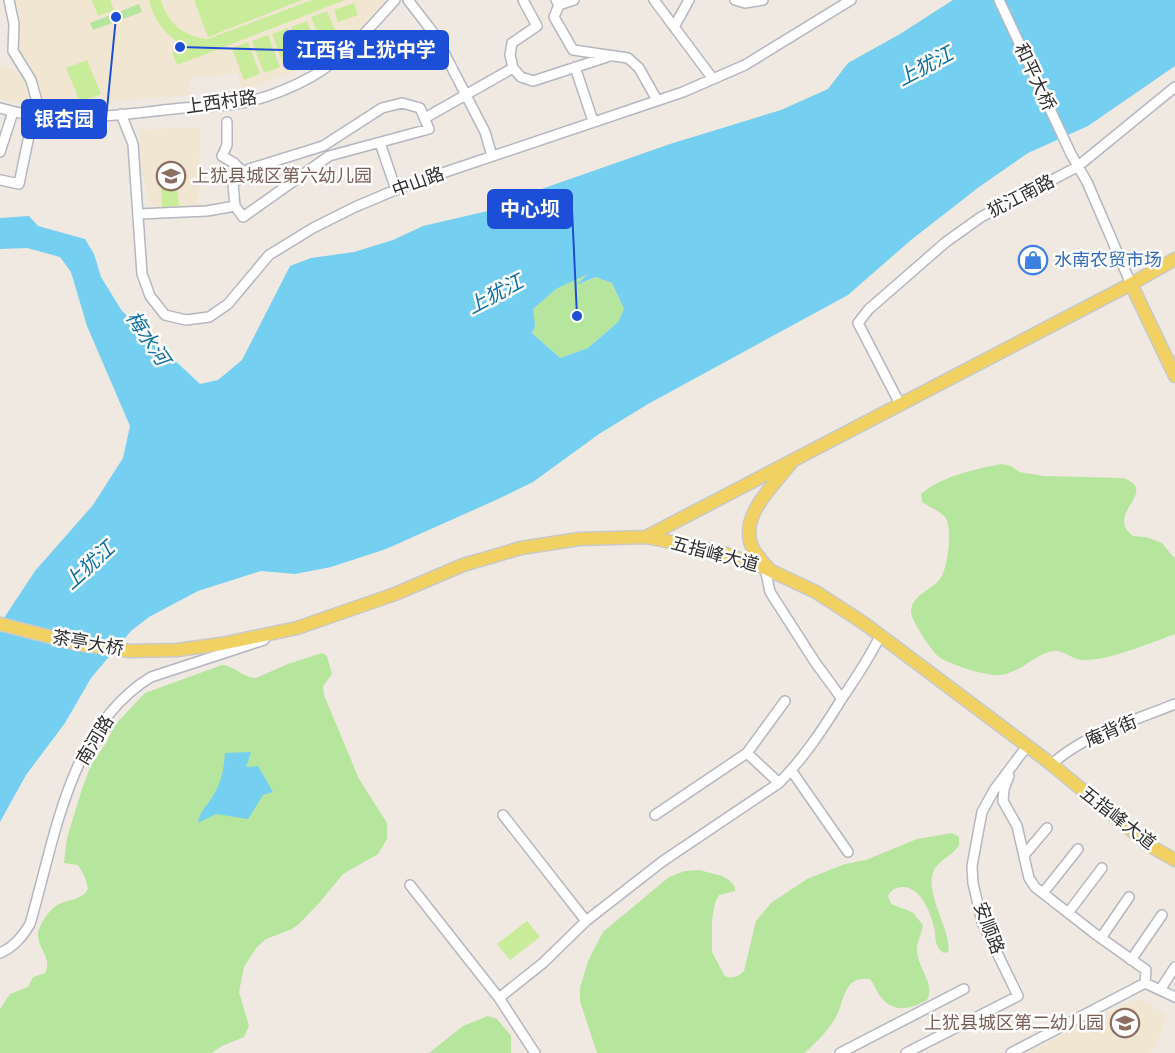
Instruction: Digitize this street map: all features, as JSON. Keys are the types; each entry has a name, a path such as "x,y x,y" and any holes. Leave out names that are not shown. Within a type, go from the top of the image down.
{"main road":[{"path":"646,537 1175,259"},
{"path":"1131,284 1175,376"},
{"path":"767,568 753,550 748,530 759,505 794,460"},
{"name":"五指峰大道","path":"177,650 221,644 297,628 395,594 463,565 521,548 579,539 646,537 726,554 767,568 816,592 880,636 1027,746 1152,847 1175,860"},
{"name":"茶亭大桥","path":"0,624 78,644 130,651 177,650"}],"street":[{"path":"1,180 19,184 36,119 31,80 13,51 14,24 9,0"},
{"name":"上西村路","path":"0,108 36,119 121,114 245,102 278,92 312,77 359,40 395,0"},
{"path":"408,0 435,35 485,132 492,156"},
{"path":"523,0 537,26 512,43 510,55 513,68 521,77 533,81 611,56"},
{"path":"574,0 557,3 554,17 573,50 628,58 639,68 657,100"},
{"path":"654,0 713,79"},
{"path":"674,27 689,0"},
{"path":"735,0 745,3 763,0"},
{"name":"和平大桥","path":"999,0 1077,167 1087,182 1131,284"},
{"name":"中山路","path":"121,114 133,144 142,274 150,296 165,315 186,320 209,316 228,304 269,255 304,233 355,207 396,190 713,79 745,65 831,6 845,2"},
{"path":"575,67 593,121"},
{"path":"424,118 513,68"},
{"name":"犹江南路","path":"900,404 858,323 869,309 946,242 981,217 1077,167 1175,87"},
{"path":"402,103 420,108 429,129 380,143 329,156 243,216 235,206 233,184 249,169 322,146 382,108 402,103"},
{"path":"0,150 13,112"},
{"path":"227,122 227,145 222,156 244,173"},
{"path":"380,143 396,190"},
{"path":"138,214 207,211 235,206"},
{"path":"767,568 770,592 842,699"},
{"name":"南河路","path":"0,953 9,950 22,938 30,924 56,822 84,753 115,707 134,688 151,677 297,628"},
{"path":"499,998 543,963 586,921 663,861 779,783 824,727 871,655 880,636"},
{"path":"655,815 747,753 785,701"},
{"name":"庵背街","path":"1051,765 1065,752 1098,735 1175,704"},
{"name":"安顺路","path":"906,1053 1018,996 982,922 973,883 972,866 982,812 994,790 1027,746"},
{"path":"747,753 779,783"},
{"path":"1018,758 1004,789 1003,801 1017,826 1029,878 1068,913 1146,970 1145,983"},
{"path":"791,770 848,852"},
{"path":"503,815 586,921"},
{"path":"1025,855 1047,828"},
{"path":"1043,892 1078,849"},
{"path":"1068,913 1102,868"},
{"path":"410,885 499,998 535,1053"},
{"path":"1101,938 1129,897"},
{"path":"1131,960 1162,915"},
{"path":"1160,990 1175,967"},
{"path":"1145,983 1175,997"},
{"path":"1011,1053 1145,983"},
{"path":"840,1053 964,989"}],"shaded area":[{"path":"14,0 387,0 350,40 325,58 302,69 241,91 238,73 190,78 190,95 44,106 30,67 18,53 20,14"},
{"path":"0,65 25,73 37,110 0,98"},
{"name":"上犹县城区第六幼儿园","path":"200,127 198,210 153,210 141,166 140,130"},
{"name":"上犹县城区第二幼儿园","path":"1141,1000 1167,1015 1153,1051 1148,1053 1025,1053 1132,1001"}],"green space":[{"path":"92,0 110,0 114,10 98,16"},
{"path":"149,0 161,0 172,22 184,32 208,39 312,0 345,0 177,65 172,53 186,47 162,28"},
{"path":"194,0 302,0 208,37"},
{"path":"354,3 358,15 338,22 334,10"},
{"path":"139,4 142,12 93,30 90,23"},
{"path":"327,11 339,40 323,46 311,17"},
{"path":"307,21 319,52 303,58 291,27"},
{"path":"288,28 300,60 284,66 272,34"},
{"path":"268,35 280,67 264,73 252,41"},
{"path":"248,42 260,74 244,80 232,48"},
{"path":"87,60 101,94 80,102 66,68"},
{"path":"177,184 179,206 162,207 161,185"},
{"path":"591,272 578,284 597,277 612,283 624,309 618,322 588,348 560,358 532,333 535,326 532,309 556,289"},
{"path":"1002,464 1011,466 1019,472 1044,476 1123,478 1133,483 1136,489 1135,496 1124,519 1126,528 1133,536 1146,537 1162,543 1175,559 1175,634 1129,651 1093,660 1079,660 1053,651 1008,674 1000,675 978,672 939,657 927,643 911,612 914,601 936,583 943,574 949,529 945,517 922,502 921,494 949,478"},
{"path":"322,653 327,656 332,674 323,686 324,695 359,779 387,823 387,839 378,854 343,874 300,923 292,929 266,939 256,948 244,967 239,992 249,1026 244,1037 211,1053 0,1053 0,1009 10,994 28,987 33,977 45,973 47,967 38,935 42,923 56,906 82,896 88,889 85,877 78,865 64,863 67,838 91,765 114,726 145,693 222,665 256,678"},
{"path":"952,833 959,837 959,845 935,869 932,882 947,936 948,952 944,953 938,948 930,915 916,892 899,887 888,896 891,904 912,912 923,925 917,949 919,962 928,981 927,1000 908,1008 896,1007 880,996 870,979 854,981 849,985 833,1022 804,1053 597,1053 580,1001 580,988 588,961 603,932 669,877 685,871 699,870 722,876 735,887 735,891 719,895 712,920 712,952 724,975 734,977 744,971 756,921 772,902 807,879 845,864 866,860 917,839"},
{"path":"527,921 540,937 510,960 497,944"},
{"path":"488,1016 497,1019 511,1036 511,1053 429,1053 463,1026"}],"water":[{"path":"953,0 1175,0 1175,66 1088,126 1028,153 979,187 911,240 848,295 648,404 599,434 533,482 496,500 386,549 331,567 295,574 261,571 198,591 149,617 131,631 91,678 65,723 26,775 0,822 0,624 35,571 93,505 123,458 130,426 87,326 71,272 60,257 27,248 0,249 0,218 29,216 38,226 85,239 94,254 101,277 122,311 200,384 218,380 242,360 290,266 311,258 354,252 393,240 423,226 492,210 493,206 670,144 781,110 828,89 848,63 900,34","holes":["588,274 576,285 596,277 612,283 624,309 618,322 588,348 560,358 532,333 535,326 533,309 556,289"]},
{"path":"251,752 246,767 258,766 273,792 263,795 248,819 216,814 198,823 219,785 225,753"}],"place":[{"name":"银杏园","path":"116,17"},
{"name":"江西省上犹中学","path":"180,47"},
{"name":"上犹县城区第六幼儿园","path":"171,176"},
{"name":"水南农贸市场","path":"1033,260"},
{"name":"中心坝","path":"577,316"},
{"name":"上犹县城区第二幼儿园","path":"1125,1023"}],"water label":[{"name":"上犹江","path":"925,66"},
{"name":"上犹江","path":"495,294"},
{"name":"梅水河","path":"148,338"},
{"name":"上犹江","path":"89,565"}]}
